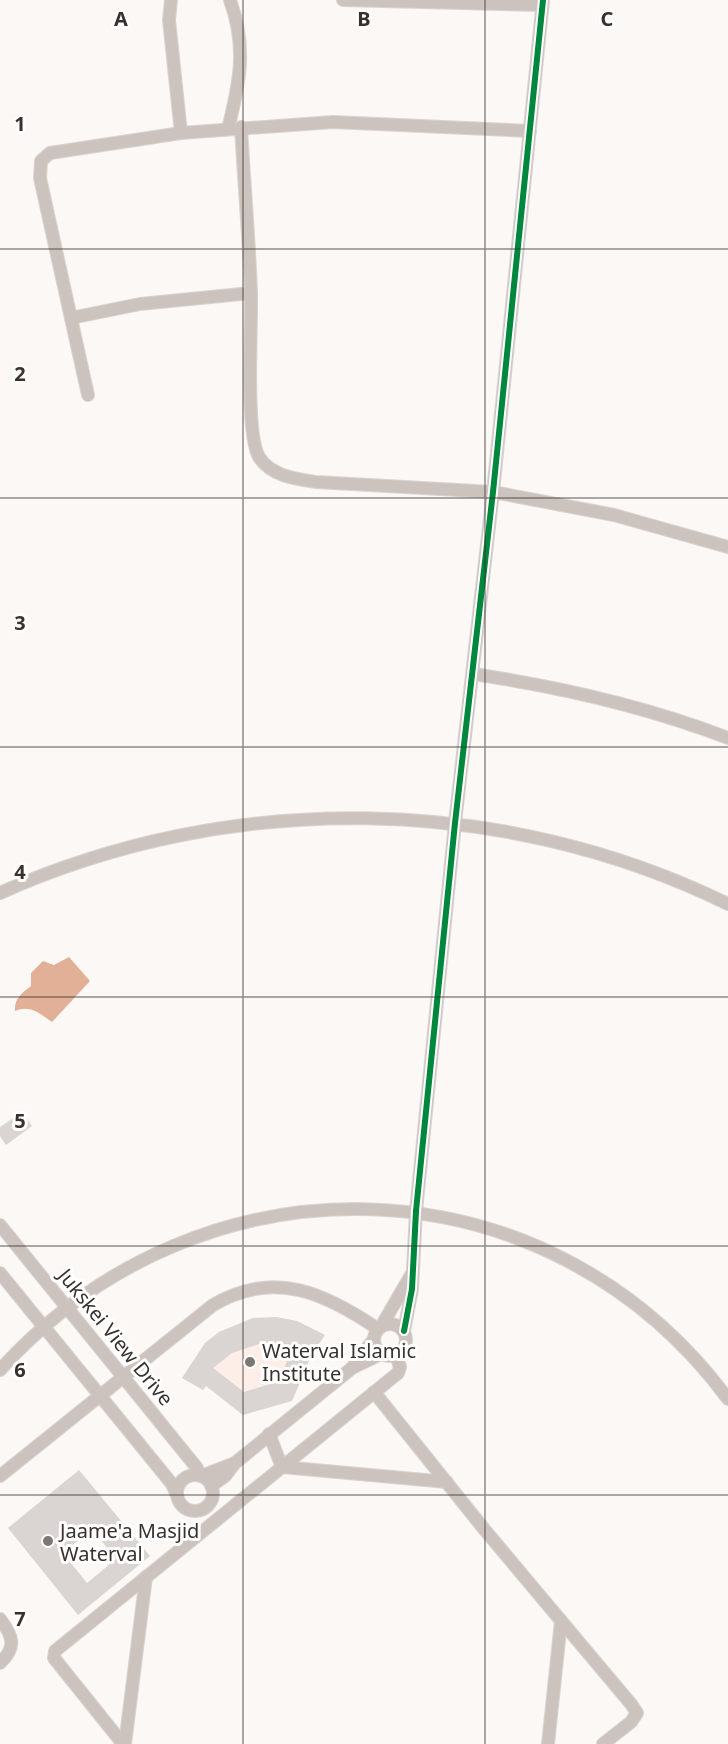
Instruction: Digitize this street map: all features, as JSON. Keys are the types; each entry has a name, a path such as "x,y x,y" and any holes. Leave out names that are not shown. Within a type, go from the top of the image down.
{"street":[{"path":"228,129 237,93 242,47 238,21 230,0"},
{"path":"0,1273 172,1484 184,1508 194,1511 205,1508 212,1492 235,1462 351,1368 381,1354 396,1355 405,1347 404,1331 412,1289 416,1211 455,824 493,492 543,3 343,0"},
{"path":"173,1 169,20 180,133"},
{"path":"88,395 40,178 41,161 50,153 180,133 241,127 369,122 530,131"},
{"path":"241,127 251,293 252,433 260,459 272,470 289,477 316,482 493,492 614,515 728,547"},
{"path":"71,318 140,304 251,293"},
{"path":"473,674 549,686 639,706 728,738"},
{"path":"0,893 107,852 215,828 336,817 455,824 526,835 616,858 672,879 728,904"},
{"path":"0,1370 42,1326 66,1307 132,1264 194,1237 260,1218 331,1210 416,1211 512,1235 565,1259 595,1276 667,1330 694,1357 728,1399"},
{"name":"Jukskei View Drive","path":"0,1225 197,1468 199,1476"},
{"path":"351,1368 378,1331 411,1274"},
{"path":"0,1476 213,1305 232,1294 265,1287 309,1291 344,1306 378,1331 381,1354"},
{"path":"378,1331 394,1324 404,1331"},
{"path":"124,1744 54,1658 55,1651 398,1372 400,1366 396,1355"},
{"path":"374,1392 637,1713 631,1722 603,1744"},
{"path":"269,1434 282,1467"},
{"path":"177,1495 182,1480 235,1462"},
{"path":"282,1467 447,1482"},
{"path":"199,1476 227,1512"},
{"path":"194,1511 207,1528"},
{"path":"124,1744 146,1577"},
{"path":"0,1619 13,1643 12,1648 0,1662"},
{"path":"548,1744 561,1621"}],"shaded area":[{"path":"69,957 90,981 52,1022 31,1009 15,1011 17,1000 31,986 31,973 43,961 54,965"},
{"name":"Waterval Islamic Institute","path":"276,1317 297,1321 325,1335 312,1354 292,1401 243,1415 206,1386 203,1390 182,1378 205,1343 219,1332 253,1318"}],"building":[{"path":"22,1112 32,1126 6,1145 0,1136 0,1127"},
{"name":"Waterval Islamic Institute","path":"276,1317 297,1321 325,1335 312,1354 292,1401 243,1415 206,1386 203,1390 182,1378 205,1343 219,1332 253,1318","holes":["262,1343 292,1346 280,1381 244,1392 213,1368 232,1353"]},
{"name":"Jaame'a Masjid Waterval","path":"79,1470 150,1556 78,1615 8,1528","holes":["92,1529 116,1559 87,1583 63,1553"]}],"cycle path":[{"path":"404,1331 412,1289 416,1211 455,823 493,492 543,0"}],"place":[{"name":"Waterval Islamic Institute","path":"250,1362"},
{"name":"Jaame'a Masjid Waterval","path":"48,1541"}]}
